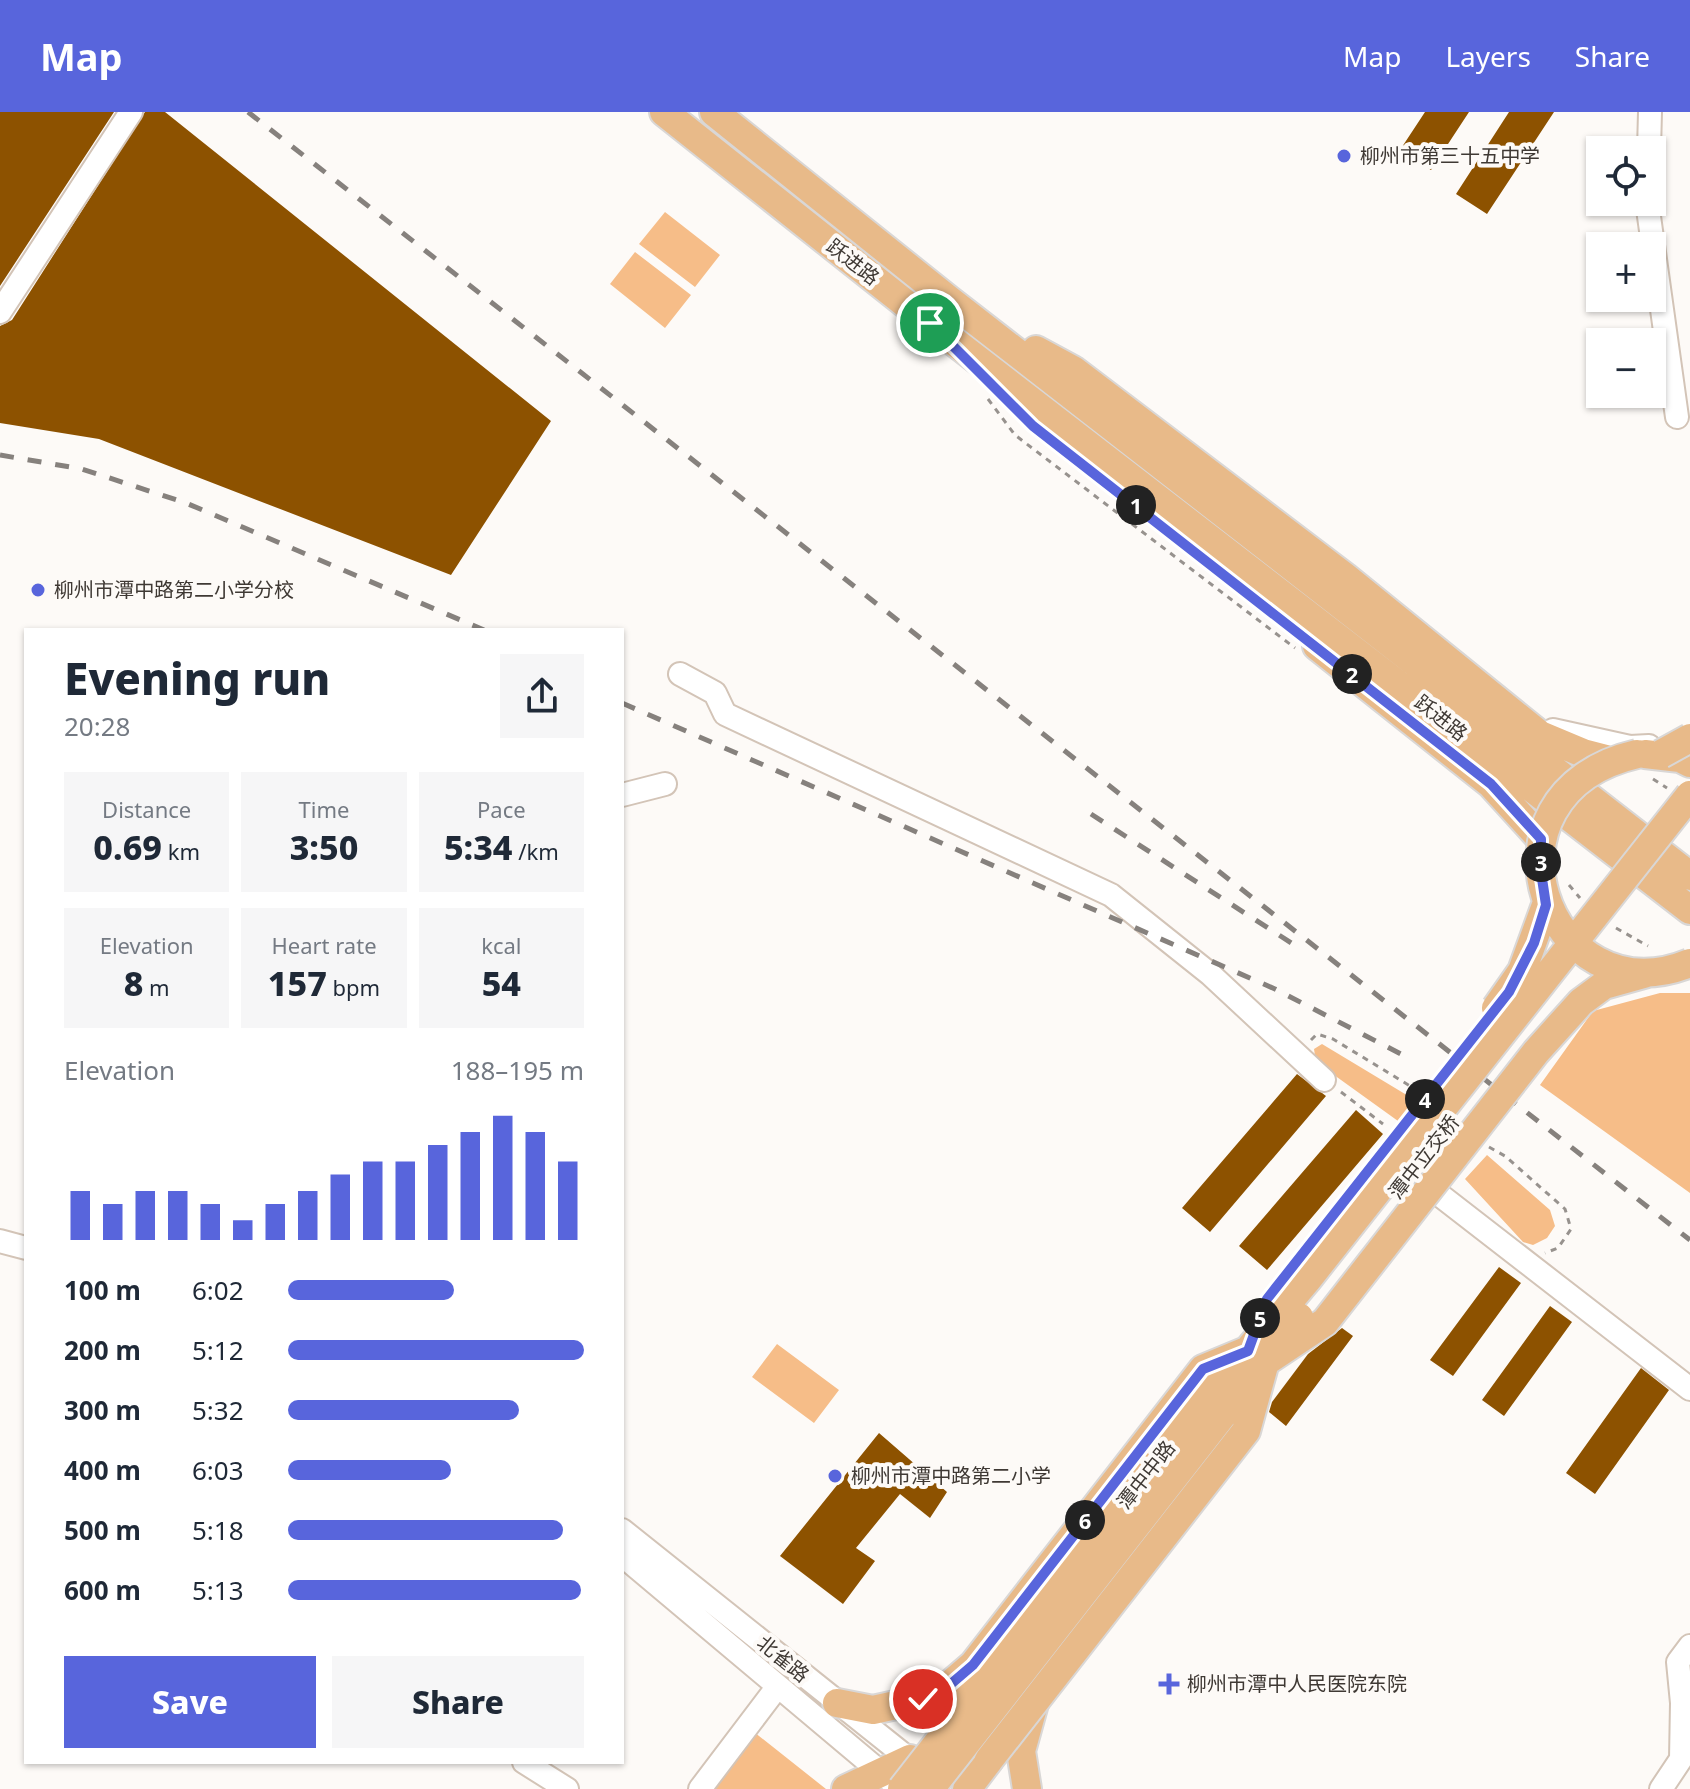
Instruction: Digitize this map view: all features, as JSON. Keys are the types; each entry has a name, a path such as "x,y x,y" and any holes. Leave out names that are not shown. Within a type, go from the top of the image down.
{"main road":[{"name":"跃进路","path":"665,112 930,323 1690,910"},
{"name":"跃进路","path":"714,112 949,300 1690,876"},
{"path":"949,300 1073,370 1345,577 1540,735 1583,753 1610,760"},
{"path":"930,323 1033,426 1491,784 1541,839"},
{"path":"1661,754 1690,738"},
{"path":"1669,965 1615,967 1586,954 1570,940 1546,905 1541,872 1541,839 1550,814 1566,791 1586,773 1610,760 1637,754 1661,754 1690,763"},
{"name":"潭中立交桥","path":"1307,1280 1690,795"},
{"name":"潭中立交桥","path":"1256,1356 1690,820"},
{"path":"967,1789 1246,1431 1267,1299 1509,992 1534,943 1546,905"},
{"path":"837,1703 873,1710 923,1699 945,1689 973,1665 1203,1369 1256,1356 1325,1322 1536,1052 1581,1002 1604,985 1669,965"},
{"name":"潭中中路","path":"930,1789 1256,1356 1307,1280"},
{"name":"潭中中路","path":"886,1785 978,1687 1256,1356"},
{"path":"1027,1789 1021,1751 1036,1697"},
{"path":"846,1789 886,1785 910,1759"}],"street":[{"path":"0,312 131,112"},
{"path":"1649,136 1650,112"},
{"path":"1649,216 1677,417"},
{"path":"949,300 1099,380 1555,732 1630,747 1690,744"},
{"path":"680,674 715,693 725,714 1111,895 1210,974 1324,1080"},
{"path":"624,794 665,784"},
{"path":"910,1759 1392,1158 1690,1389"},
{"path":"951,1789 1421,1182"},
{"path":"0,1226 24,1232"},
{"path":"0,1241 24,1247"},
{"path":"1267,1313 1299,1339"},
{"name":"北雀路","path":"624,1532 944,1789"},
{"name":"北雀路","path":"624,1557 778,1686 886,1785"},
{"path":"1661,1789 1681,1759 1686,1659"},
{"path":"700,1789 778,1686"},
{"path":"527,1764 567,1789"}],"path":[{"path":"987,398 1015,435 1300,653"},
{"path":"1567,883 1587,906"},
{"path":"1612,925 1669,965"},
{"path":"1304,1046 1317,1034 1333,1039 1415,1089 1426,1105"},
{"path":"1324,1080 1383,1124"},
{"path":"1481,1142 1505,1156 1565,1209 1571,1229 1558,1248 1538,1256"}],"shaded area":[{"path":"665,212 720,255 695,287 639,244"},
{"path":"635,252 691,295 665,328 610,284"},
{"path":"1660,993 1690,993 1690,1193 1540,1085 1593,1011"},
{"path":"1322,1044 1415,1100 1398,1121 1316,1062 1314,1049"},
{"path":"1487,1155 1550,1210 1555,1226 1547,1238 1533,1245 1523,1242 1465,1179"},
{"path":"777,1344 839,1390 814,1423 752,1377"},
{"path":"754,1732 826,1789 714,1789"}],"building":[{"path":"0,112 114,112 0,286"},
{"path":"145,112 165,112 551,421 451,575 99,439 0,423 0,326 12,320"},
{"path":"1425,112 1469,112 1431,170 1400,150"},
{"path":"1509,112 1554,112 1487,214 1456,194"},
{"path":"1297,1074 1326,1096 1210,1232 1182,1208"},
{"path":"1356,1110 1383,1134 1267,1270 1239,1246"},
{"path":"1499,1267 1521,1283 1453,1376 1430,1360"},
{"path":"1550,1306 1572,1322 1504,1416 1482,1400"},
{"path":"1342,1328 1353,1336 1286,1426 1269,1412 1272,1402 1308,1354"},
{"path":"1641,1368 1669,1390 1595,1494 1566,1473"},
{"path":"879,1433 947,1492 930,1518 900,1494 856,1548 875,1561 843,1604 780,1556"}],"railway":[{"path":"248,112 1690,1240"},
{"path":"0,455 82,469 186,503 479,628"},
{"path":"624,704 1275,989 1401,1054"},
{"path":"1091,814 1296,946"}],"place":[{"name":"柳州市第三十五中学","path":"1344,156"},
{"name":"柳州市潭中路第二小学分校","path":"38,590"},
{"name":"柳州市潭中路第二小学","path":"835,1476"},
{"name":"柳州市潭中人民医院东院","path":"1169,1684"}],"route":[{"path":"923,1699 945,1689 973,1665 1203,1369 1248,1351 1267,1299 1509,992 1534,943 1546,905 1541,872 1541,839 1491,784 1033,426 930,323"}]}
